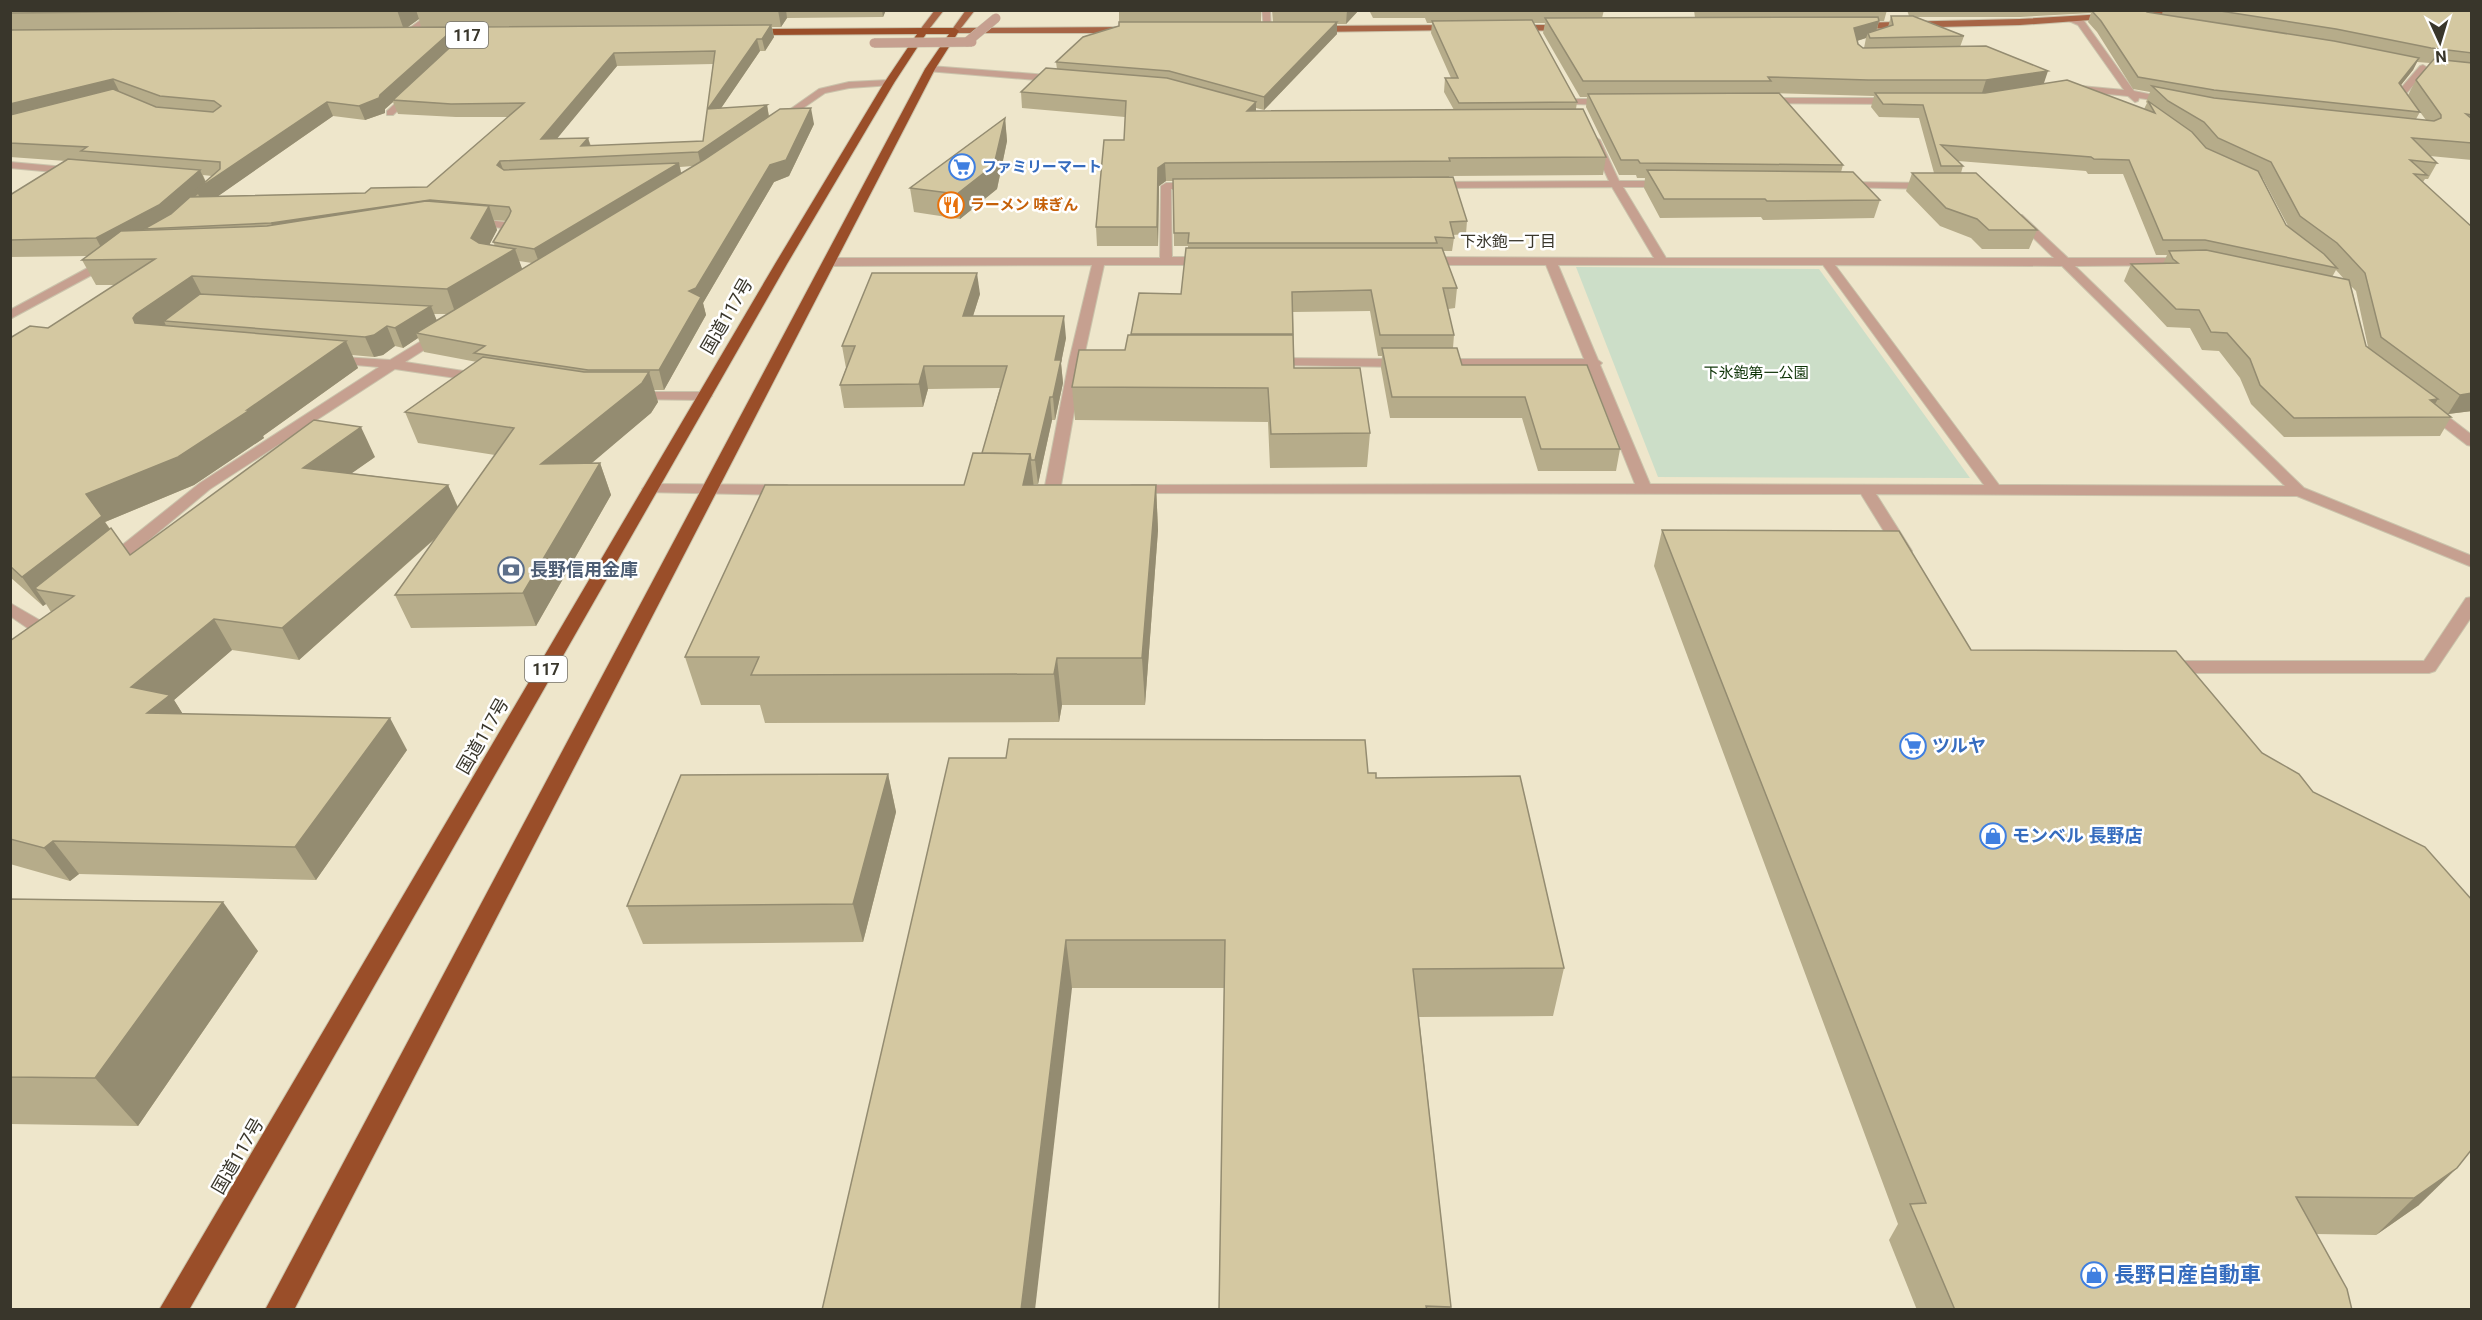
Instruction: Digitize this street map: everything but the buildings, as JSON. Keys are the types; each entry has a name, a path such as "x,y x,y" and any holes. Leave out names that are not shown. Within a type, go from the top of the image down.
{"highway":[{"path":"743,32 923,31 965,38"},
{"name":"国道117号","path":"173,1310 650,489 889,83 923,31"},
{"path":"394,35 417,35"},
{"path":"279,1310 930,69 965,38"}],"main road":[{"path":"923,31 939,10"},
{"path":"971,10 965,38 1138,30"},
{"path":"1844,26 1880,29 1935,24 2224,10"},
{"path":"1303,29 1465,28"},
{"path":"1500,28 1582,28"},
{"path":"1256,29 1280,29"}],"street":[{"path":"406,35 440,10"},
{"path":"1266,10 1268,29"},
{"path":"2065,10 2091,18"},
{"path":"2137,15 2143,19 2165,23"},
{"path":"874,43 965,38 996,18"},
{"path":"2072,19 2081,23 2129,93 2143,107"},
{"path":"1935,24 1954,37"},
{"path":"1534,28 1540,39"},
{"path":"2416,119 2400,96 2423,68"},
{"path":"930,69 1076,80"},
{"path":"390,113 424,82"},
{"path":"763,131 822,91 849,84 889,83"},
{"path":"2062,88 2129,93 2185,104"},
{"path":"1569,92 1577,107 1622,102"},
{"path":"1754,101 1909,101"},
{"path":"1591,131 1615,183 1662,261"},
{"path":"10,165 78,171 52,181"},
{"path":"1424,185 1686,184"},
{"path":"1830,185 1937,186"},
{"path":"1166,260 1167,186 1213,186"},
{"path":"2009,209 2299,491 2472,562"},
{"path":"459,220 508,225 504,238 490,254"},
{"path":"10,315 117,256"},
{"path":"1052,491 1082,361 1099,261"},
{"path":"829,262 1225,261"},
{"path":"1412,261 2198,261"},
{"path":"1826,261 1995,490"},
{"path":"1551,262 1595,363 1645,489"},
{"path":"98,574 205,486 390,364 444,323"},
{"path":"320,358 390,364 492,380"},
{"path":"1253,362 1595,363"},
{"path":"616,396 705,396"},
{"path":"2417,400 2472,442"},
{"path":"650,489 797,490"},
{"path":"1123,490 2299,491"},
{"path":"1866,490 1915,569"},
{"path":"2167,685 2152,667 2429,667 2472,602"},
{"path":"10,608 40,621 19,638"}],"green space":[{"name":"下氷鉋第一公園","path":"1576,267 1819,269 1970,478 1658,477"}],"place":[{"name":"ファミリーマート","path":"962,167"},
{"name":"ラーメン 味ぎん","path":"951,205"},
{"name":"長野信用金庫","path":"511,570"},
{"name":"ツルヤ","path":"1913,746"},
{"name":"モンベル 長野店","path":"1993,836"},
{"name":"長野日産自動車","path":"2094,1275"}],"district":[{"name":"下氷鉋一丁目","path":"1508,241"}]}
